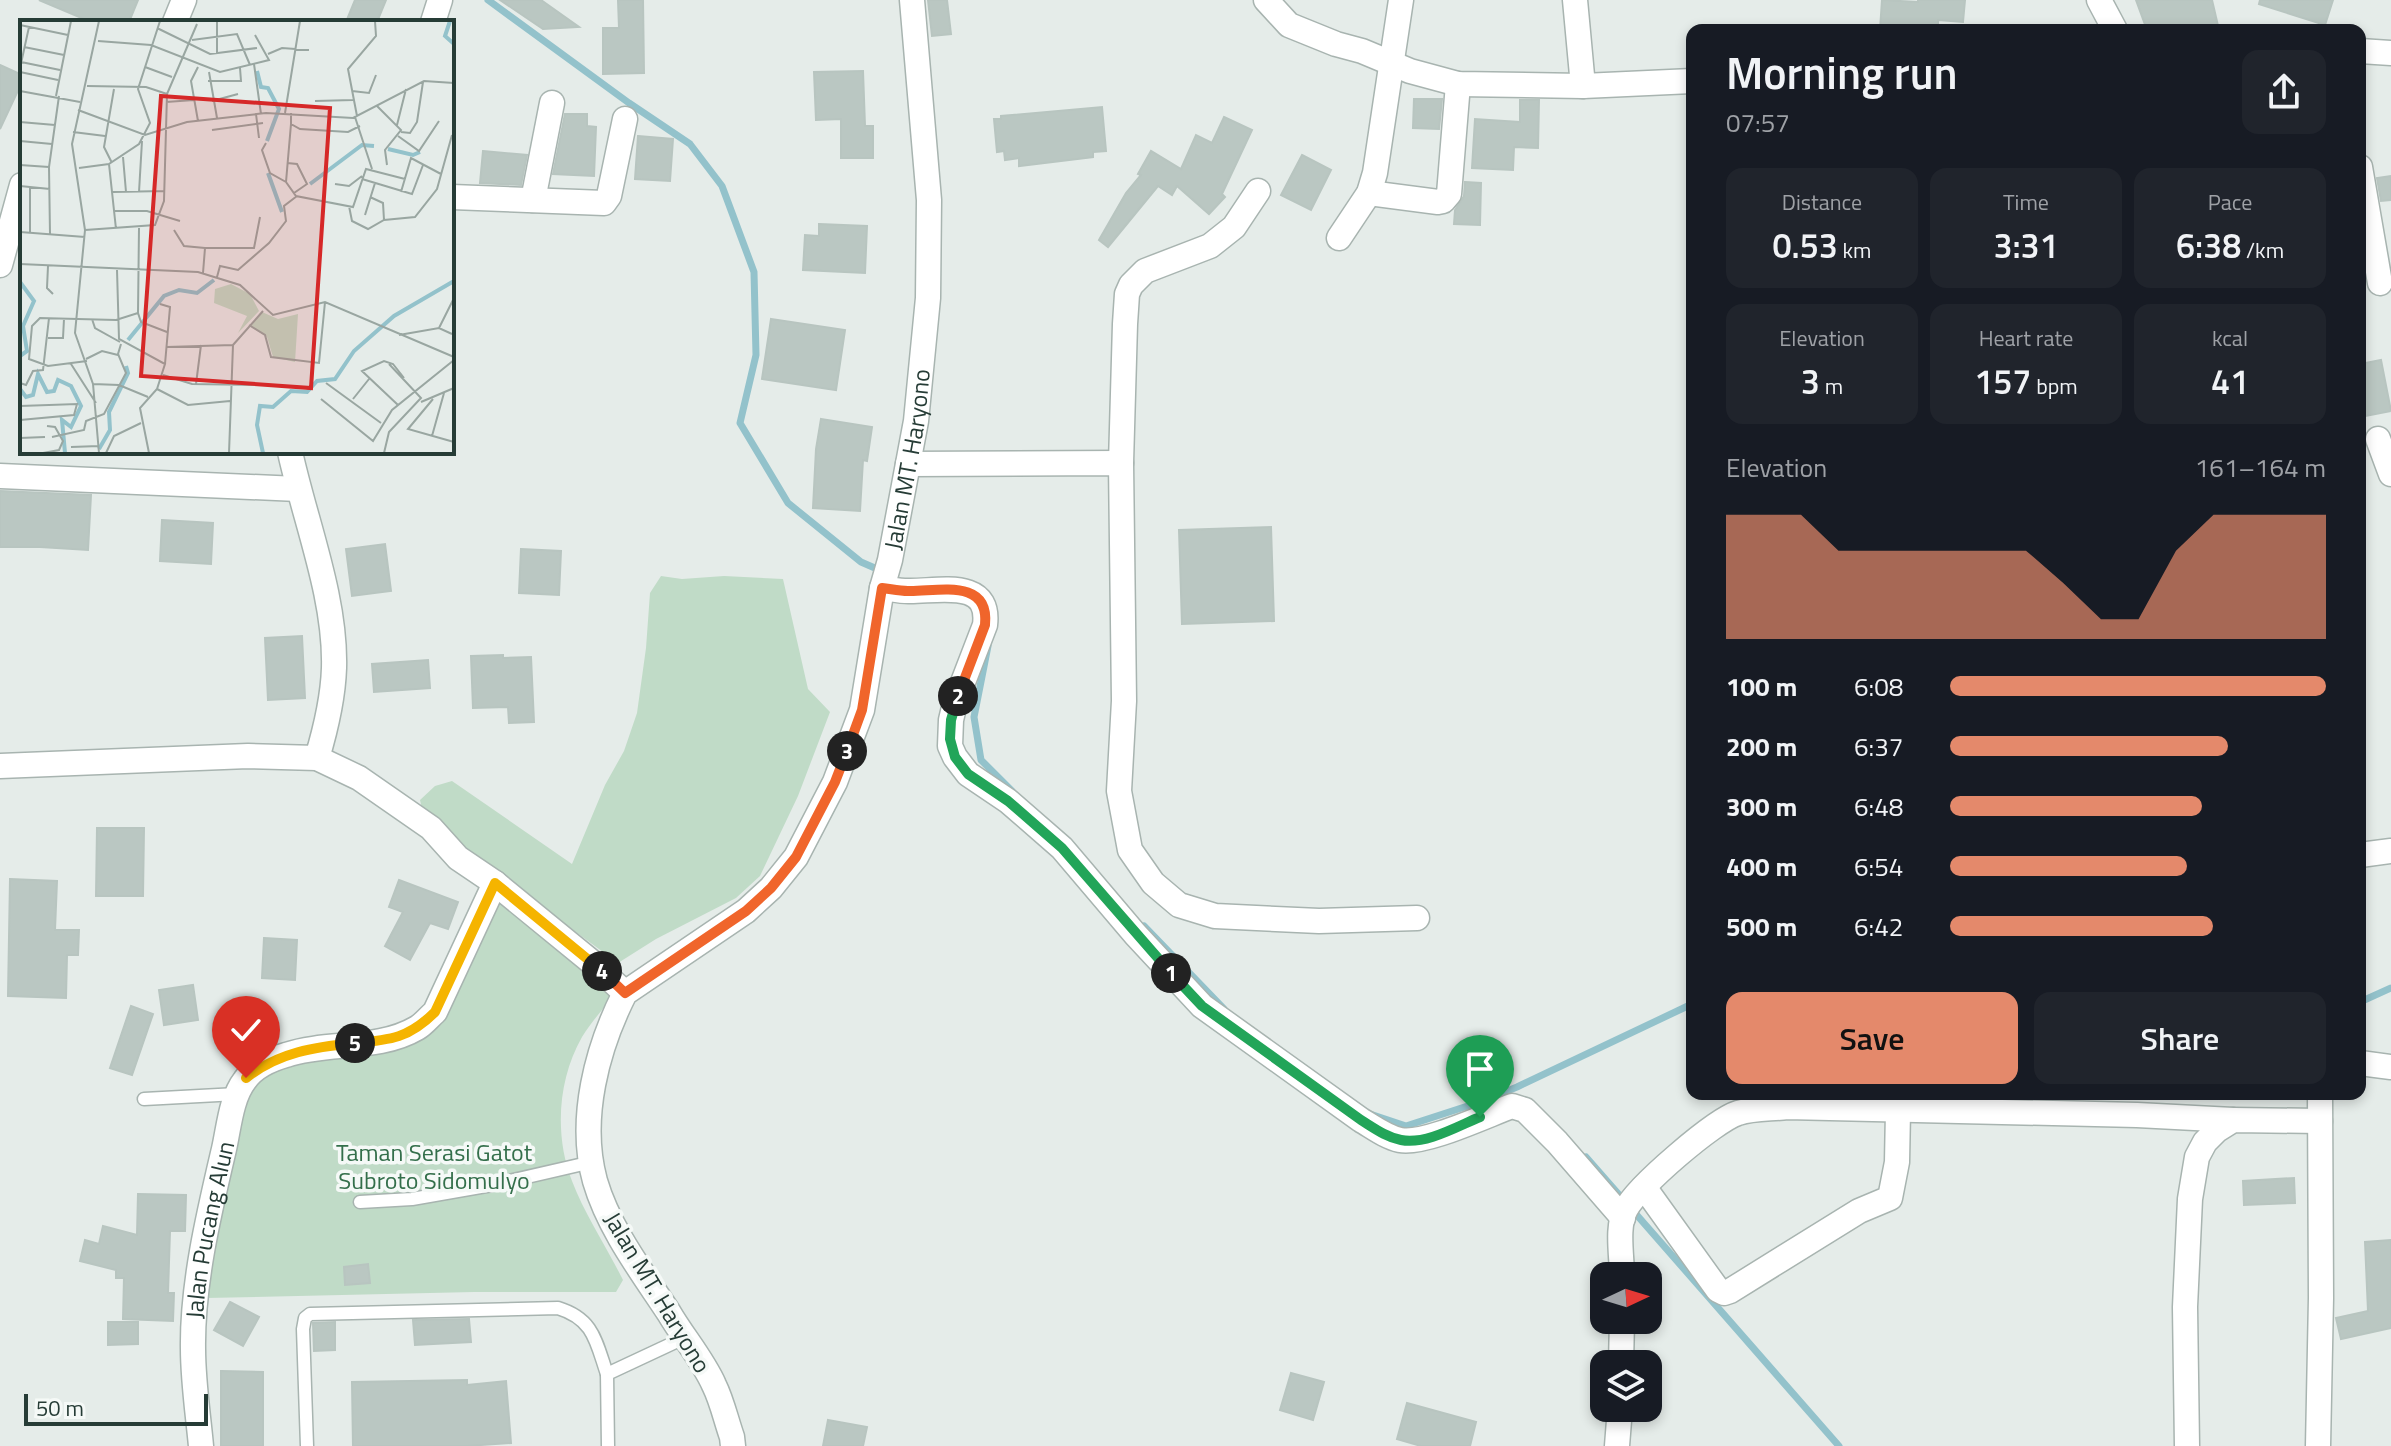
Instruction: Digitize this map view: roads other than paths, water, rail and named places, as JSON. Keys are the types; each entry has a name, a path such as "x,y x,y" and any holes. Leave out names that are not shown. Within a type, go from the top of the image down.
{"street":[{"path":"176,20 184,0"},
{"path":"434,20 440,0"},
{"name":"Jalan MT. Haryono","path":"733,1446 714,1384 624,1243 596,1182 590,1124 593,1085 606,1039 625,993 746,911 771,888 796,857 835,782 862,710 882,588 916,421 928,298 929,200 912,0"},
{"path":"1266,0 1289,25 1410,71 1458,84 1583,86 1686,81"},
{"path":"1339,238 1369,193 1375,173 1401,0"},
{"path":"1575,0 1583,86"},
{"path":"2099,0 2112,24"},
{"path":"2366,51 2391,53"},
{"path":"1369,193 1438,202 1447,198 1458,84"},
{"path":"533,200 552,103"},
{"path":"454,197 598,204 606,201 625,119"},
{"path":"0,175 20,183"},
{"path":"0,265 20,191"},
{"path":"1258,191 1234,227 1210,246 1145,271 1127,294 1121,463 1124,701 1119,791 1130,850 1153,883 1179,905 1215,916 1319,921 1417,918"},
{"path":"2366,208 2377,284"},
{"path":"2376,441 2391,474"},
{"path":"290,454 328,605 332,638 332,694 317,758"},
{"path":"908,464 1121,463"},
{"path":"0,476 298,489"},
{"path":"882,588 909,591 944,588 972,594 980,602 986,615 985,625 951,720 950,746 968,774 1008,801 1062,848 1202,1006 1387,1136 1413,1141 1512,1106 1525,1110 1557,1142 1631,1203 1724,1293 1859,1211 1890,1198 1897,1162 1898,1111"},
{"path":"0,766 232,756 317,758 359,778 431,828 458,858 495,883 625,993"},
{"path":"2366,854 2391,851"},
{"name":"Jalan Pucang Alun","path":"201,1446 192,1351 195,1300 219,1170 237,1094 254,1071 287,1054 319,1047 382,1041 420,1027 435,1012 495,883"},
{"path":"2366,1064 2391,1067"},
{"path":"2318,1446 2320,1100"},
{"path":"1624,1262 1631,1203 1736,1104 2320,1121"},
{"path":"2187,1446 2185,1307 2193,1176 2197,1157 2205,1142 2233,1120"},
{"path":"1617,1446 1619,1422"}],"lane":[{"path":"144,1099 237,1094"},
{"path":"360,1202 412,1199 592,1162"},
{"path":"307,1446 303,1329 305,1318 310,1314 558,1308 584,1321 593,1333 607,1374 608,1446"},
{"path":"607,1374 684,1338"}],"waterway":[{"path":"488,0 690,144 722,186 754,272 756,355 740,423 788,503 861,562 884,572"},
{"path":"988,646 974,717 981,760 1012,791"},
{"path":"1144,926 1224,1009"},
{"path":"2366,999 2391,988"},
{"path":"1370,1114 1406,1126 1483,1101 1686,1007"},
{"path":"1586,1157 1839,1446"}],"park label":[{"name":"Taman Serasi Gatot Subroto Sidomulyo","path":"434,1166"}]}
